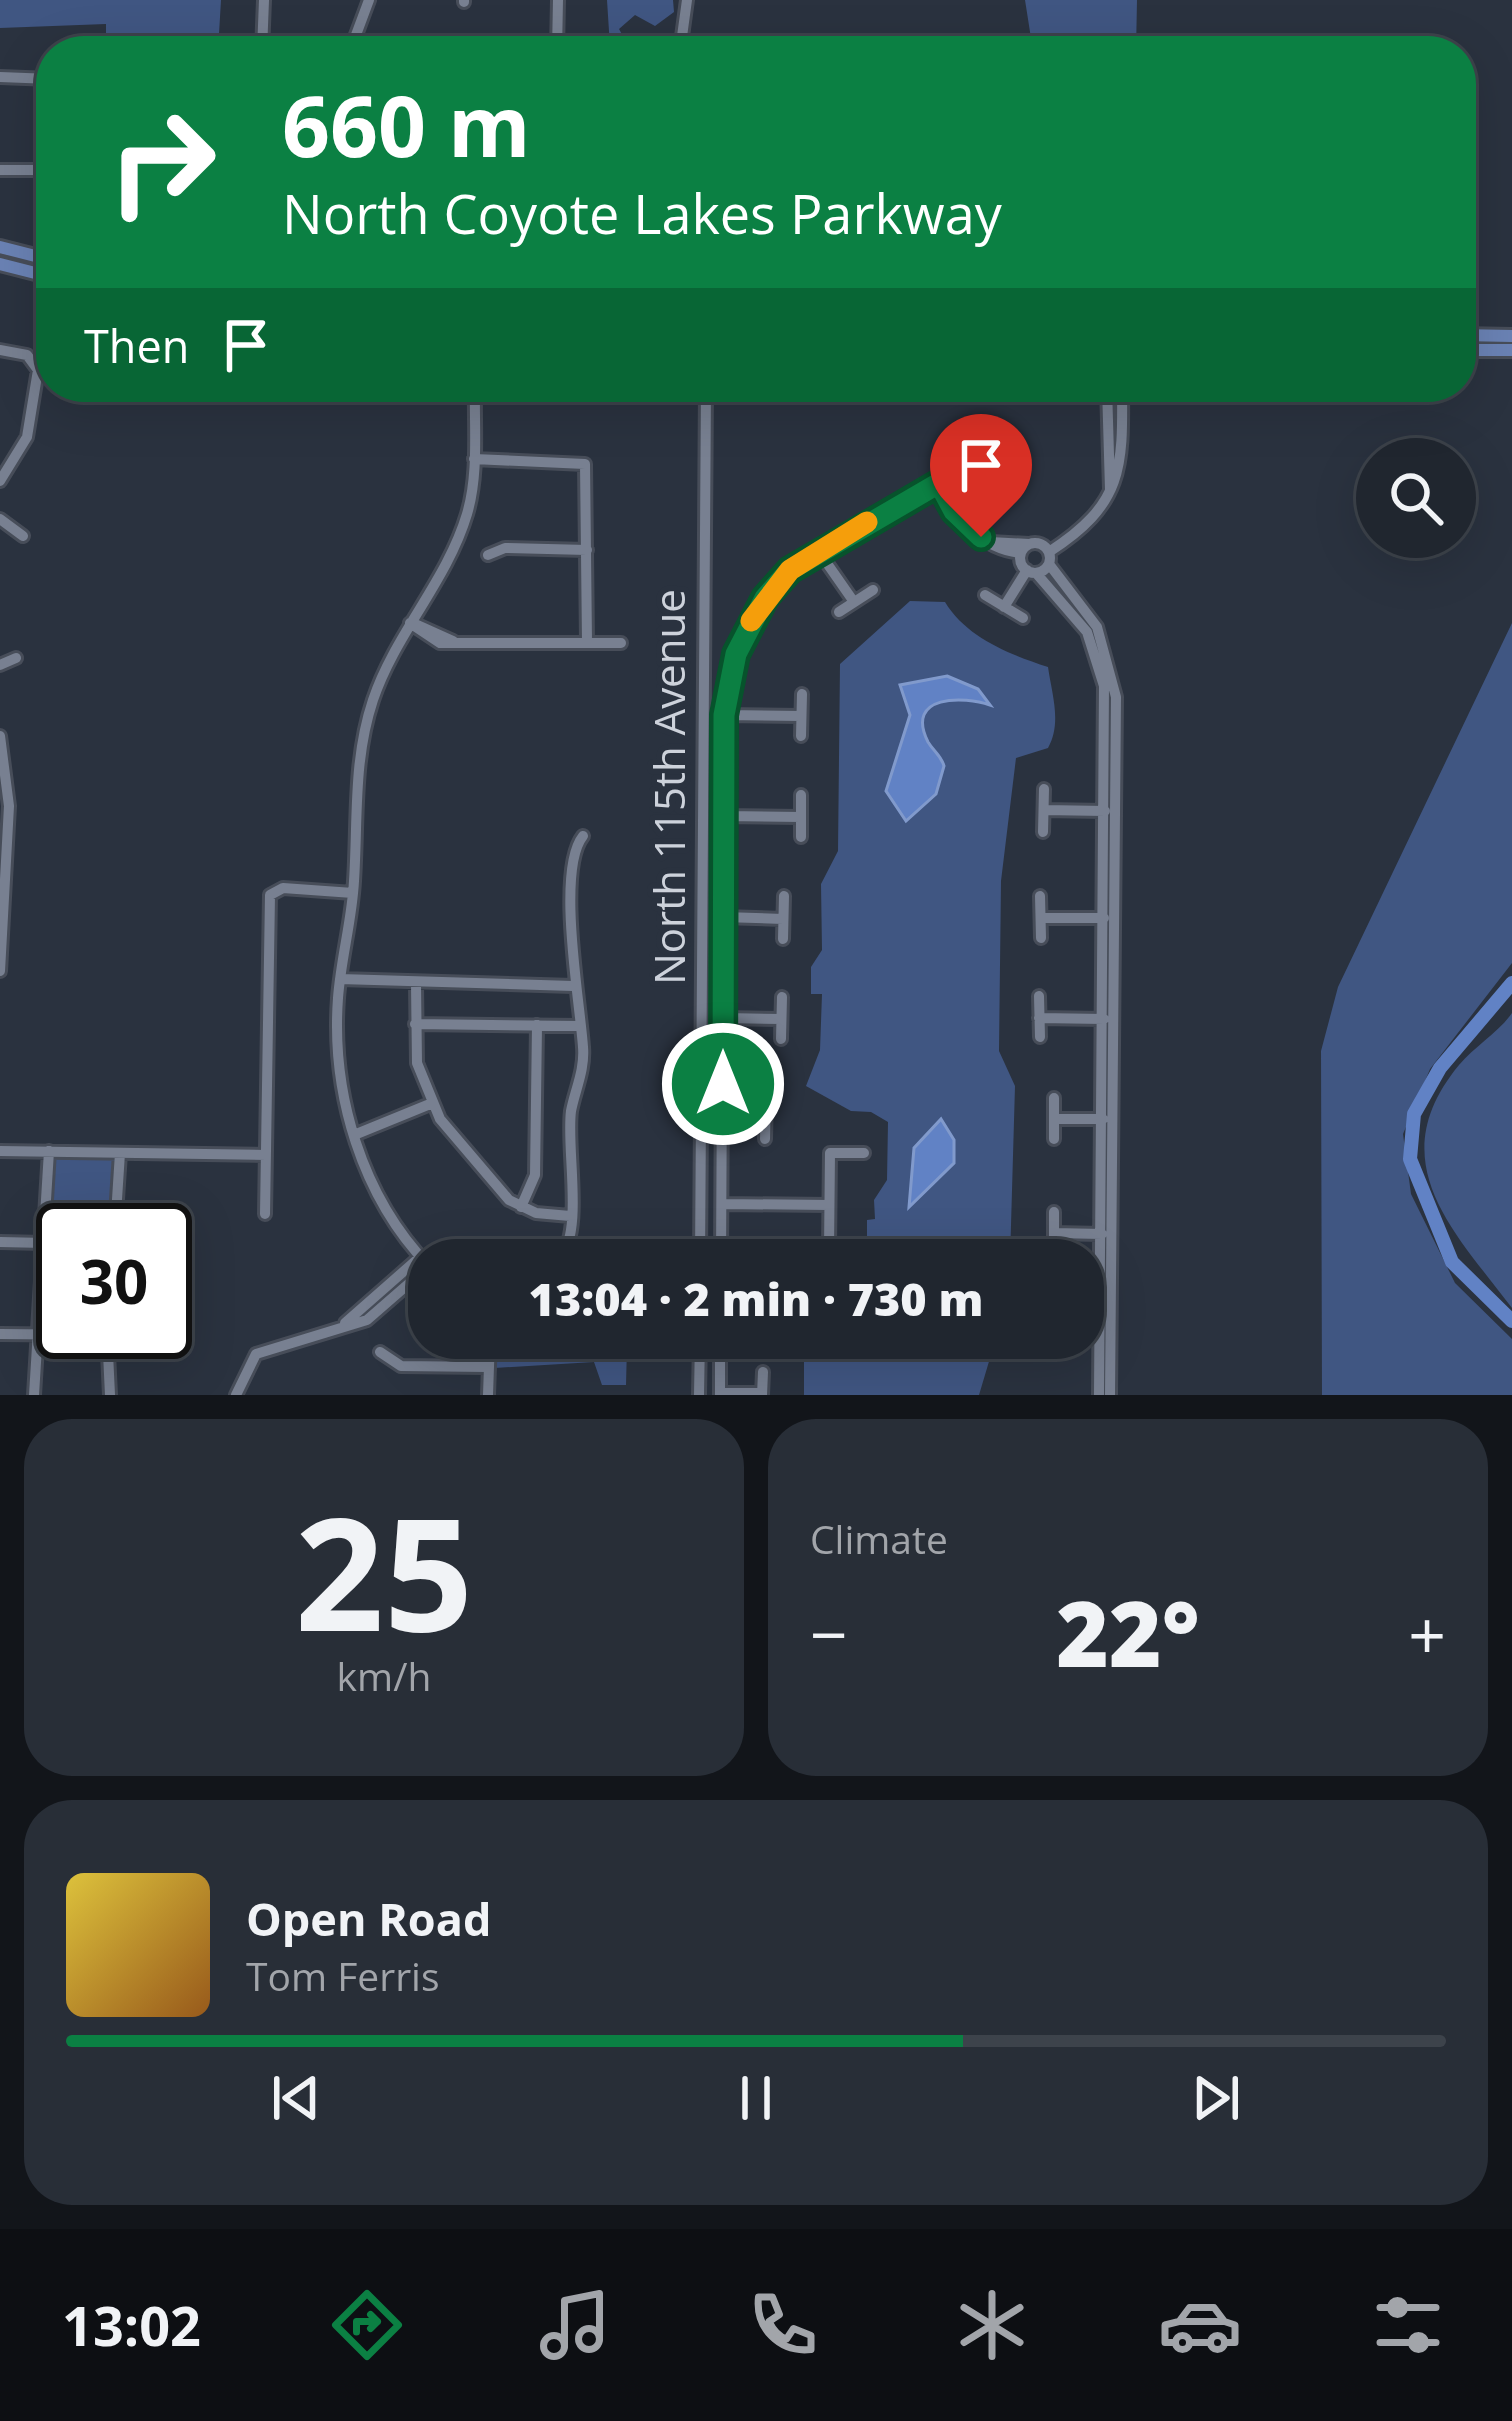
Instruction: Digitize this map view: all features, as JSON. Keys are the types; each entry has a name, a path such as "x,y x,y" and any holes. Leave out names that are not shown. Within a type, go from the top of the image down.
{"main road":[{"path":"0,247 36,256"},
{"path":"0,264 36,274"},
{"path":"1476,335 1512,336"},
{"path":"1476,350 1512,350"}],"street":[{"path":"263,36 264,0"},
{"path":"356,36 369,0"},
{"path":"557,36 558,0"},
{"path":"682,36 687,0"},
{"path":"0,77 36,78"},
{"path":"0,170 36,166"},
{"path":"0,350 27,355 36,367"},
{"path":"0,481 28,437 36,383"},
{"path":"408,1239 380,1200 354,1135 338,1056 340,979 353,893 363,736 380,680 464,525 474,459 475,402"},
{"name":"North 115th Avenue","path":"700,1239 706,402"},
{"path":"1107,402 1110,492"},
{"path":"1004,607 1031,572 1038,552 1093,516 1110,492 1122,465 1122,402"},
{"path":"474,459 585,464 587,642"},
{"path":"721,1239 724,715 736,654 748,625 790,570 939,483 959,518 987,542 1038,552 1086,610 1109,659 1116,698 1109,811"},
{"path":"0,519 23,536"},
{"path":"488,555 505,548 587,550"},
{"path":"818,550 854,602"},
{"path":"1031,572 1038,552"},
{"path":"1031,572 1072,610 1096,653 1105,698 1108,1019 1105,1335 1099,1395"},
{"path":"838,612 873,590"},
{"path":"985,596 1023,618"},
{"path":"410,623 440,643 621,643"},
{"path":"0,665 16,658"},
{"path":"801,736 802,694"},
{"path":"724,715 801,716"},
{"path":"0,736 7,757 0,970"},
{"path":"1043,832 1044,788"},
{"path":"801,795 801,837"},
{"path":"1043,810 1109,811"},
{"path":"724,816 801,817"},
{"path":"569,1239 572,1110 583,1060 573,986 574,854 583,836"},
{"path":"265,1214 272,891 353,893"},
{"path":"783,939 784,896"},
{"path":"1040,896 1041,938"},
{"path":"723,917 783,919"},
{"path":"1041,918 1108,918"},
{"path":"340,979 416,985 573,986"},
{"path":"416,985 417,1063 430,1104 491,1185 521,1208 570,1216"},
{"path":"1039,996 1040,1037"},
{"path":"781,1039 782,998"},
{"path":"723,1018 781,1019"},
{"path":"1040,1018 1108,1019"},
{"path":"415,1024 580,1026"},
{"path":"521,1208 536,1175 537,1025"},
{"path":"765,1139 766,1097"},
{"path":"1054,1098 1054,1139"},
{"path":"354,1135 430,1104"},
{"path":"723,1118 766,1118"},
{"path":"1054,1119 1107,1119"},
{"path":"0,1151 266,1155"},
{"path":"47,1203 49,1151"},
{"path":"117,1203 120,1153"},
{"path":"829,1239 830,1153 864,1153"},
{"path":"722,1204 830,1205"},
{"path":"1054,1213 1054,1239"},
{"path":"1054,1233 1106,1234"},
{"path":"0,1242 36,1243"},
{"path":"236,1395 256,1354 345,1323 356,1325 384,1310 408,1283"},
{"path":"0,1334 36,1335"},
{"path":"1105,1335 1110,1395"},
{"path":"380,1352 401,1366 487,1367"},
{"path":"34,1395 36,1359"},
{"path":"108,1359 110,1395"},
{"path":"488,1359 488,1395"},
{"path":"699,1395 700,1359"},
{"path":"720,1359 720,1394 762,1394 763,1372"}],"shaded area":[{"path":"0,0 221,0 219,36 106,36 106,24 0,28"},
{"path":"607,0 673,0 674,12 655,26 635,15 619,29 623,36 609,36"},
{"path":"1025,0 1137,0 1136,36 1031,36"},
{"path":"910,601 945,602 977,635 1048,667 1054,729 1048,748 1016,758 1001,881 999,1051 1015,1086 1011,1239 867,1238 867,1220 875,1219 874,1200 887,1180 888,1122 871,1112 851,1111 806,1086 820,1050 822,994 811,994 811,967 822,950 821,884 838,851 840,664"},
{"path":"1512,623 1512,963 1430,1069 1403,1134 1411,1194 1455,1283 1512,1339 1512,1395 1322,1395 1321,1051 1338,987"},
{"path":"947,676 978,689 990,705 953,700 930,707 924,715 928,742 944,766 936,794 906,821 886,791 910,715 900,685"},
{"path":"1512,1013 1512,1308 1448,1222 1425,1164 1426,1132 1436,1100 1459,1065"},
{"path":"941,1119 954,1140 954,1163 909,1207 914,1148"},
{"path":"49,1151 120,1153 117,1203 46,1203"},
{"path":"497,1359 627,1359 626,1385 602,1385 594,1362 494,1368"},
{"path":"804,1359 990,1359 979,1395 804,1395"}],"waterway":[{"path":"1512,983 1440,1068 1414,1114 1410,1159 1452,1262 1512,1321"}],"slow traffic":[{"path":"751,621 790,570 867,522"}],"route":[{"path":"723,1084 724,715 736,654 748,625 790,570 939,483 954,511 981,537"}]}
